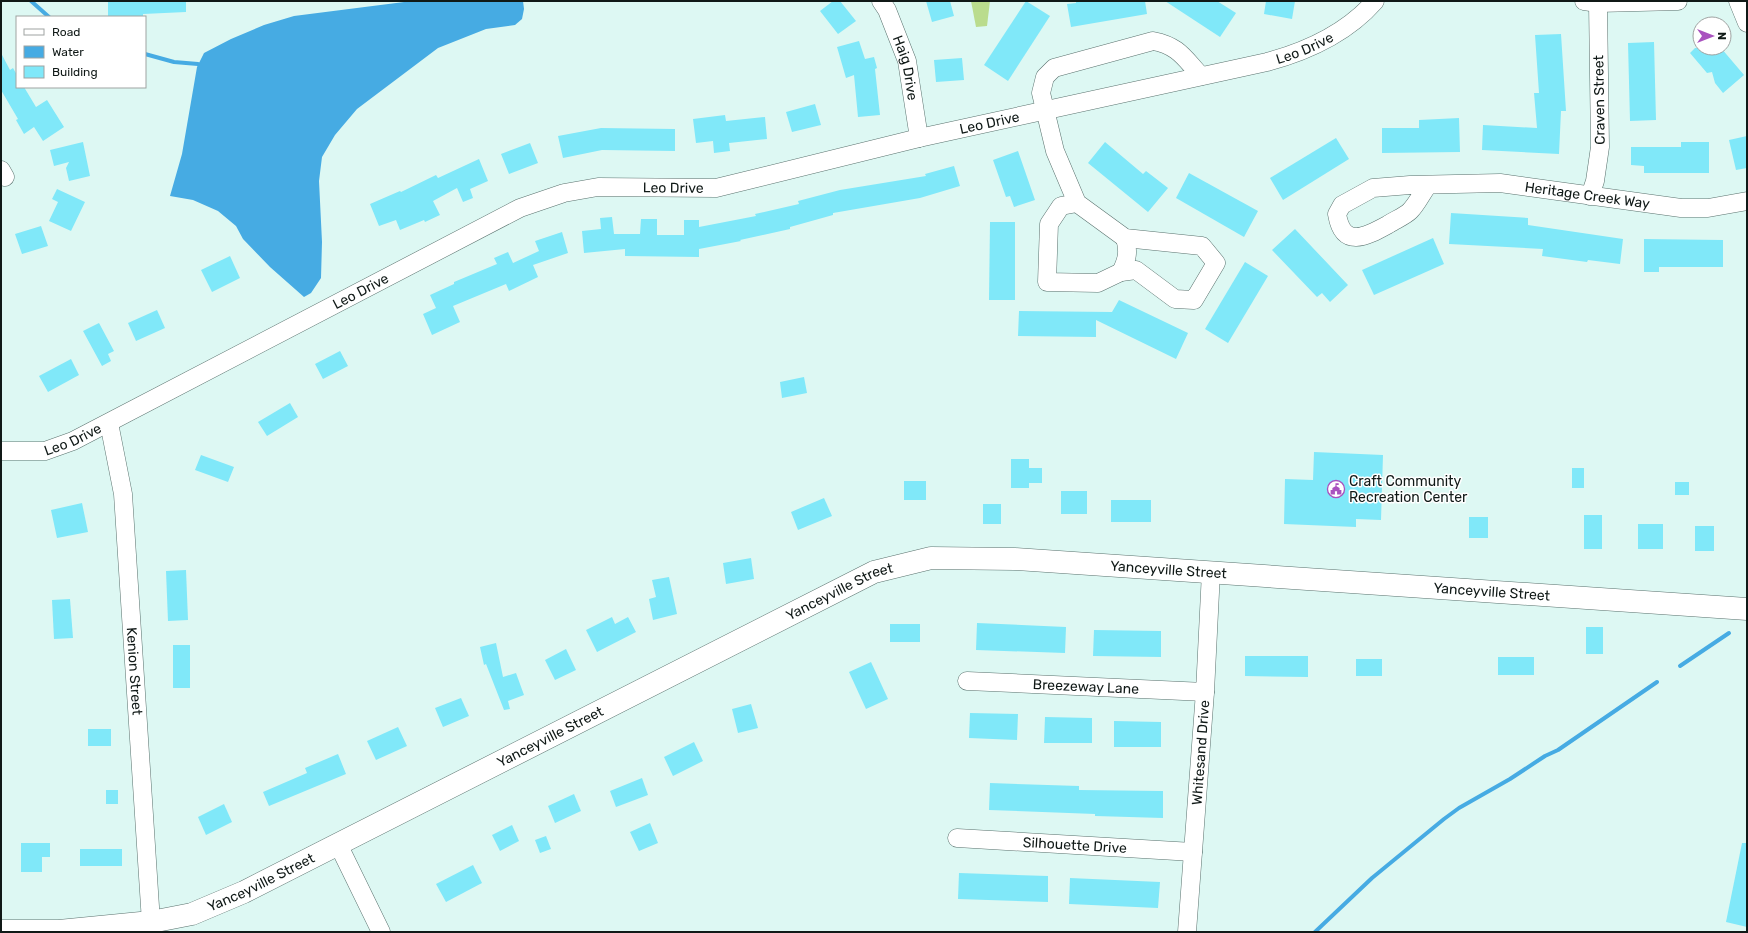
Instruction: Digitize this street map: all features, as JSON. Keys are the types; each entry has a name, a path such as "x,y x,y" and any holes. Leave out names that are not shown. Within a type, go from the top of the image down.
{"main road":[{"name":"Yanceyville Street","path":"1,931 103,930 192,914 244,892 874,572 931,558 949,557 1015,559 1747,609"}],"street":[{"name":"Haig Drive","path":"881,1 887,10 907,62 919,138"},
{"name":"Leo Drive","path":"1,451 45,450 73,441 520,208 564,193 598,187 674,189 716,188 919,138 1267,62 1305,50 1328,39 1350,25 1376,1"},
{"path":"1591,2 1678,1"},
{"path":"1738,1 1747,23"},
{"name":"Craven Street","path":"1590,196 1595,181 1600,147 1591,2"},
{"path":"1077,203 1061,206 1048,224 1047,282 1098,283 1121,272 1136,270 1175,299 1194,300 1216,263 1202,246 1125,238 1077,203 1055,151 1041,93 1045,77 1054,68 1153,41 1167,44 1178,51 1201,76"},
{"name":"Heritage Creek Way","path":"1428,185 1500,183 1681,208 1708,208 1747,201"},
{"path":"1121,272 1127,260 1128,248 1125,238"},
{"name":"Kenion Street","path":"109,423 123,494 151,922"},
{"name":"Whitesand Drive","path":"1187,932 1205,692 1211,572"},
{"name":"Breezeway Lane","path":"966,682 1205,692"},
{"name":"Silhouette Drive","path":"957,838 1193,852"},
{"path":"338,844 381,932"}],"green space":[{"path":"971,1 990,1 987,26 976,27"}],"water":[{"path":"523,1 524,9 522,19 515,25 486,29 438,48 357,109 335,135 322,157 319,181 322,242 321,278 311,293 304,297 270,267 243,239 236,226 218,211 193,200 170,196 182,154 197,67 204,53 231,39 264,25 294,16 404,2"}],"building":[{"path":"108,1 186,1 186,12 143,14 143,16 108,16"},
{"path":"833,1 840,1 856,21 838,34 820,11"},
{"path":"926,1 950,1 954,16 932,22"},
{"path":"1026,1 1050,16 1008,81 984,65"},
{"path":"1076,1 1145,1 1147,14 1071,27 1067,4 1076,3"},
{"path":"1165,1 1217,1 1236,13 1220,37"},
{"path":"1266,1 1295,1 1292,19 1264,14"},
{"path":"1561,34 1566,111 1561,111 1559,154 1482,150 1483,125 1537,128 1534,93 1539,93 1535,35"},
{"path":"859,41 865,59 874,57 877,68 875,69 880,115 858,117 854,75 846,78 837,47"},
{"path":"1654,42 1656,120 1630,121 1628,43"},
{"path":"1,53 10,70 13,68 16,73 16,88 25,88 36,107 47,100 64,127 43,141 34,127 24,134 16,120 18,119 1,90"},
{"path":"1693,56 1728,56 1744,75 1723,93 1715,83 1712,72 1707,73"},
{"path":"962,58 964,80 936,82 934,60"},
{"path":"815,104 821,125 792,132 786,112"},
{"path":"725,115 726,121 765,117 767,139 729,143 730,151 714,153 713,141 696,143 693,119"},
{"path":"1459,118 1460,152 1382,153 1382,128 1419,128 1419,120"},
{"path":"601,128 675,129 675,151 602,150 563,158 558,136"},
{"path":"1747,136 1747,168 1736,170 1729,140"},
{"path":"1336,138 1349,159 1283,200 1270,178"},
{"path":"83,142 90,176 69,181 66,168 69,162 54,166 50,150"},
{"path":"1105,142 1143,174 1146,171 1168,188 1148,212 1088,163"},
{"path":"1681,142 1709,142 1709,173 1644,173 1644,166 1631,165 1631,147 1681,147"},
{"path":"530,143 538,163 509,174 501,154"},
{"path":"1018,151 1035,200 1014,207 1010,196 1006,197 993,160"},
{"path":"479,159 488,181 470,189 473,198 463,202 457,188 433,201 440,215 425,222 424,220 400,230 396,220 379,226 370,204 400,191 401,192 436,175 438,178"},
{"path":"954,166 960,186 920,198 833,213 833,215 790,227 790,229 740,240 741,241 699,249 699,257 625,256 625,249 584,253 582,231 601,229 600,218 612,217 614,234 640,234 641,219 657,219 657,235 684,235 684,220 699,220 699,227 756,216 755,214 799,204 798,201 840,190 926,176 925,174"},
{"path":"1189,173 1258,211 1244,237 1176,198"},
{"path":"57,189 85,202 71,231 49,221 58,202 52,199"},
{"path":"1451,213 1528,218 1528,225 1623,239 1620,264 1588,260 1587,262 1542,256 1543,249 1449,244"},
{"path":"990,222 1015,222 1015,300 989,300"},
{"path":"41,226 48,246 22,254 15,234"},
{"path":"1295,229 1348,285 1330,302 1322,293 1317,297 1272,250"},
{"path":"562,232 568,253 533,265 538,277 509,291 506,284 453,306 460,322 432,335 423,314 436,308 430,295 454,284 454,282 497,264 494,258 508,252 513,263 539,251 535,241"},
{"path":"1433,238 1444,264 1374,295 1362,270"},
{"path":"1644,239 1723,240 1723,267 1659,267 1659,272 1644,272"},
{"path":"230,256 240,278 212,292 201,270"},
{"path":"1245,262 1268,276 1228,343 1205,329"},
{"path":"1119,300 1188,333 1176,359 1096,320 1096,337 1018,336 1019,311 1112,312"},
{"path":"157,310 165,328 136,341 128,323"},
{"path":"99,323 114,351 108,354 111,361 102,366 83,331"},
{"path":"340,351 348,366 323,379 315,364"},
{"path":"71,359 79,375 48,392 39,376"},
{"path":"804,377 807,393 782,398 780,382"},
{"path":"290,403 298,417 267,436 258,422"},
{"path":"1314,452 1383,455 1381,520 1356,519 1356,527 1284,524 1285,479 1313,480"},
{"path":"201,455 234,467 228,482 195,470"},
{"path":"1011,459 1029,459 1029,468 1042,468 1042,483 1029,483 1029,488 1011,488"},
{"path":"1572,468 1584,468 1584,488 1572,488"},
{"path":"904,481 926,481 926,500 904,500"},
{"path":"1675,482 1689,482 1689,495 1675,495"},
{"path":"1061,491 1087,491 1087,514 1061,514"},
{"path":"824,498 832,516 798,530 791,512"},
{"path":"1111,500 1151,500 1151,522 1111,522"},
{"path":"82,503 88,532 57,538 51,510"},
{"path":"983,504 1001,504 1001,524 983,524"},
{"path":"1584,515 1602,515 1602,549 1584,549"},
{"path":"1469,517 1488,517 1488,538 1469,538"},
{"path":"1638,524 1663,524 1663,549 1638,549"},
{"path":"1695,526 1714,526 1714,551 1695,551"},
{"path":"751,558 754,579 726,584 723,563"},
{"path":"186,570 188,620 168,621 166,571"},
{"path":"669,577 677,614 653,620 649,599 656,597 652,580"},
{"path":"70,599 73,638 54,639 52,600"},
{"path":"612,617 615,624 628,617 636,632 597,652 586,630"},
{"path":"977,623 1066,627 1065,653 976,650"},
{"path":"890,624 920,624 920,642 890,642"},
{"path":"1586,627 1603,627 1603,654 1586,654"},
{"path":"1094,630 1161,631 1161,657 1093,656"},
{"path":"496,643 503,677 516,673 524,695 508,701 510,709 504,710 486,664 484,665 480,647"},
{"path":"173,645 190,645 190,688 173,688"},
{"path":"566,649 576,670 555,680 545,660"},
{"path":"1245,656 1308,656 1308,677 1245,676"},
{"path":"1498,657 1534,657 1534,675 1498,675"},
{"path":"1356,659 1382,659 1382,676 1356,676"},
{"path":"871,662 888,699 866,709 849,672"},
{"path":"461,698 469,716 443,727 435,708"},
{"path":"751,704 758,728 738,733 732,709"},
{"path":"970,713 1018,714 1017,740 969,738"},
{"path":"1045,717 1092,718 1092,743 1044,743"},
{"path":"1114,721 1161,722 1161,747 1114,747"},
{"path":"398,727 407,746 376,760 367,741"},
{"path":"88,729 111,729 111,746 88,746"},
{"path":"694,742 703,761 673,776 664,757"},
{"path":"338,754 346,774 269,806 263,792 307,773 305,768"},
{"path":"642,778 648,795 616,807 610,791"},
{"path":"990,783 1079,786 1079,790 1163,791 1163,818 989,810"},
{"path":"106,790 118,790 118,804 106,804"},
{"path":"574,794 581,811 555,823 548,806"},
{"path":"224,804 232,822 206,835 198,817"},
{"path":"650,823 658,843 639,851 630,832"},
{"path":"512,825 519,841 500,851 492,835"},
{"path":"546,836 551,849 540,853 535,840"},
{"path":"21,843 50,843 50,857 42,857 42,872 21,872"},
{"path":"1742,843 1747,843 1747,927 1726,922"},
{"path":"80,849 122,849 122,866 80,866"},
{"path":"473,865 482,883 446,902 436,884"},
{"path":"959,873 1048,876 1048,902 958,899"},
{"path":"1070,878 1160,882 1158,908 1069,904"}],"waterway":[{"path":"31,1 48,16"},
{"path":"146,54 174,62 198,64"},
{"path":"1680,666 1729,633"},
{"path":"1315,932 1372,878 1459,808 1510,779 1545,756 1558,750 1657,682"}],"place":[{"name":"Craft Community Recreation Center","path":"1336,489"}]}
